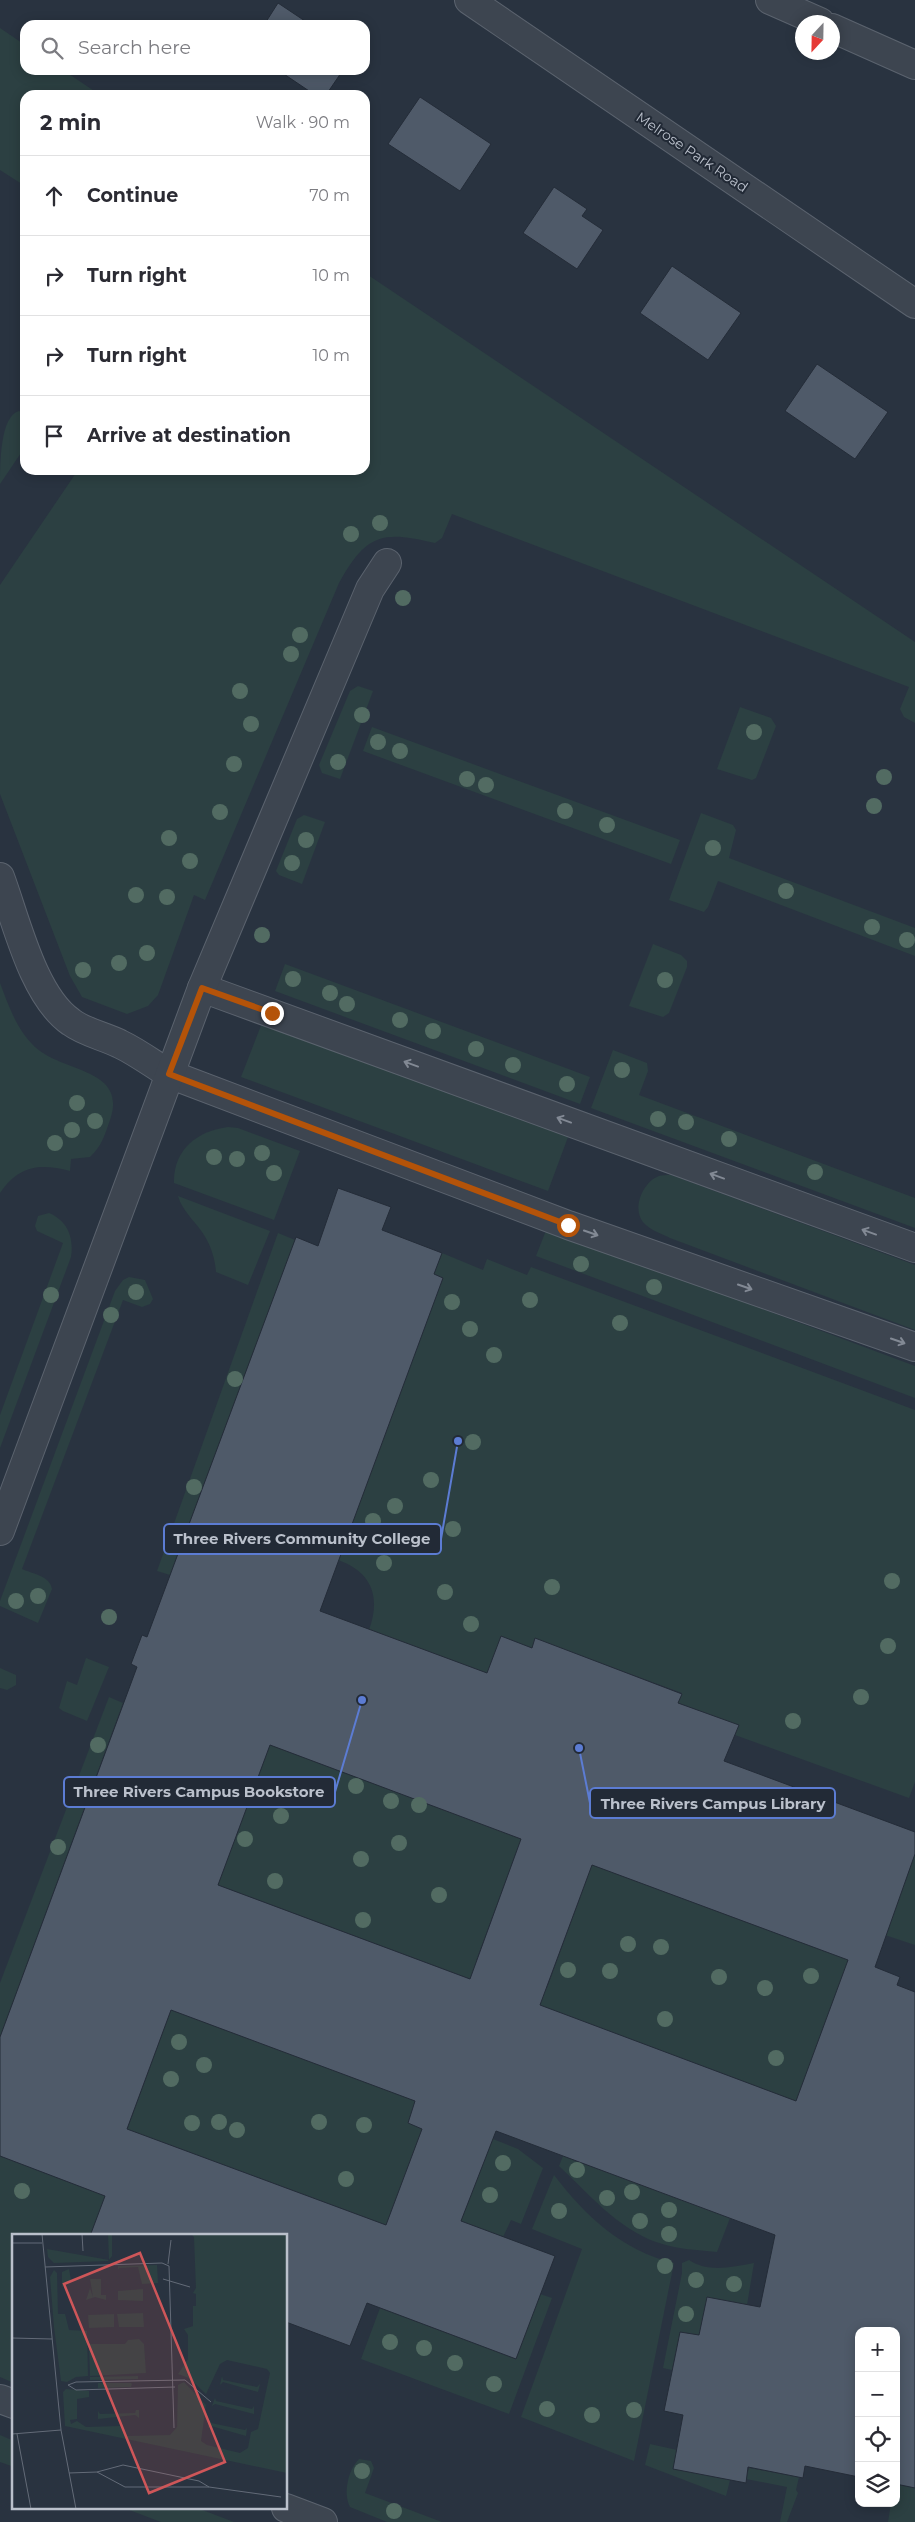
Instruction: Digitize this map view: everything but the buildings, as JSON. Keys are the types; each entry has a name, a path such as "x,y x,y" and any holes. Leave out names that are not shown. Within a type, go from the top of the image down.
{"street":[{"name":"Melrose Park Road","path":"469,0 915,304"},
{"path":"770,0 804,15"},
{"path":"840,32 915,65"},
{"path":"0,1531 202,988 370,589 387,563"},
{"path":"0,877 36,976 56,1008 71,1022 96,1035 119,1043 169,1074 568,1225 915,1347"},
{"path":"202,988 915,1248"},
{"path":"0,2399 12,2403"},
{"path":"288,2509 323,2522"}],"green space":[{"path":"0,28 20,42 20,75 70,75 93,90 20,90 20,183 0,170"},
{"path":"370,276 915,642 915,723 904,717 900,709 909,687 452,514 442,538 435,543 401,537 388,537 377,540 367,545 358,554 339,583 205,900 194,895 158,995 148,1006 127,1014 82,997 70,976 0,794 0,585 75,475 370,475"},
{"path":"20,412 20,454 0,484 2,442 8,422 13,415"},
{"path":"358,686 373,691 340,779 322,773 319,765 350,691"},
{"path":"740,707 771,718 776,726 756,778 752,780 717,769"},
{"path":"372,727 680,840 671,864 363,751"},
{"path":"701,813 733,825 736,830 729,858 915,928 915,956 718,881 708,907 704,912 669,900"},
{"path":"304,815 325,822 302,884 279,875 276,871 297,819"},
{"path":"653,944 681,955 687,961 687,967 669,1013 663,1017 629,1006"},
{"path":"285,964 590,1077 580,1104 275,991"},
{"path":"0,983 14,1018 23,1033 35,1047 47,1055 102,1081 110,1090 113,1103 105,1135 90,1157 71,1159 70,1171 49,1167 31,1168 15,1177 0,1193"},
{"path":"262,1023 568,1137 548,1191 241,1077"},
{"path":"613,1050 647,1063 648,1071 639,1095 915,1198 915,1228 591,1108"},
{"path":"228,1127 238,1128 300,1151 274,1220 174,1183 178,1161 182,1152 189,1144 206,1133"},
{"path":"671,1175 915,1265 915,1330 670,1238 651,1229 641,1219 639,1213 640,1198 653,1179"},
{"path":"178,1196 270,1231 248,1285 216,1272 214,1257 209,1244 201,1230 183,1207"},
{"path":"49,1213 56,1216 68,1231 72,1243 71,1257 0,1448 0,1415 63,1243 37,1231 35,1226 38,1216"},
{"path":"547,1228 915,1366 915,1398 536,1256"},
{"path":"278,1233 295,1240 170,1575 157,1571"},
{"path":"442,1253 483,1270 487,1259 527,1275 531,1267 915,1410 915,1782 909,1798 735,1735 738,1725 678,1703 682,1693 535,1639 532,1648 487,1673 369,1630 374,1607 371,1587 359,1571 338,1560 443,1278 434,1274"},
{"path":"129,1277 145,1280 153,1299 150,1304 142,1307 123,1300 22,1569 45,1578 51,1585 52,1589 38,1623 0,1606 0,1601 115,1291 123,1280"},
{"path":"86,1658 109,1667 87,1721 59,1708 67,1681 77,1685"},
{"path":"0,1668 16,1675 16,1685 7,1690 0,1688"},
{"path":"109,1697 123,1703 0,2037 0,1983"},
{"path":"270,1745 529,1842 517,1850 476,1961 492,1987 218,1885"},
{"path":"915,1854 915,1945 885,1935"},
{"path":"585,1862 849,1960 796,2101 522,1999 547,1988 588,1876"},
{"path":"171,2010 416,2101 408,2122 422,2129 386,2225 162,2142 123,2141"},
{"path":"493,2139 518,2149 543,2168 521,2224 511,2220 503,2237 461,2221"},
{"path":"0,2156 105,2196 91,2234 12,2234 12,2382 0,2377"},
{"path":"563,2156 730,2218 717,2252 686,2249 663,2244 628,2228 604,2209 559,2166"},
{"path":"554,2175 592,2218 606,2230 638,2250 674,2263 634,2461 521,2417 582,2249 532,2229"},
{"path":"689,2260 704,2267 712,2268 754,2263 747,2305 707,2297 699,2335 680,2332 672,2370 663,2368 682,2273 682,2263"},
{"path":"540,2294 552,2298 509,2414 361,2359 380,2308 516,2359"},
{"path":"0,2435 12,2440 12,2466 0,2462"},
{"path":"650,2444 677,2450 673,2469 730,2480 726,2496 645,2465"},
{"path":"359,2459 371,2461 374,2468 365,2493 442,2522 387,2522 350,2507 347,2495 349,2475"},
{"path":"749,2468 799,2477 796,2490 798,2493 787,2522 780,2522 787,2487 746,2479"},
{"path":"900,2485 915,2488 915,2522 888,2522 890,2507 900,2507"},
{"path":"129,2510 202,2510 234,2522 161,2522"}],"place":[{"name":"Three Rivers Community College","path":"458,1441"},
{"name":"Three Rivers Campus Bookstore","path":"362,1700"},
{"name":"Three Rivers Campus Library","path":"579,1748"}],"route":[{"path":"272,1013 202,988 169,1074 248,1106 568,1225"}]}
